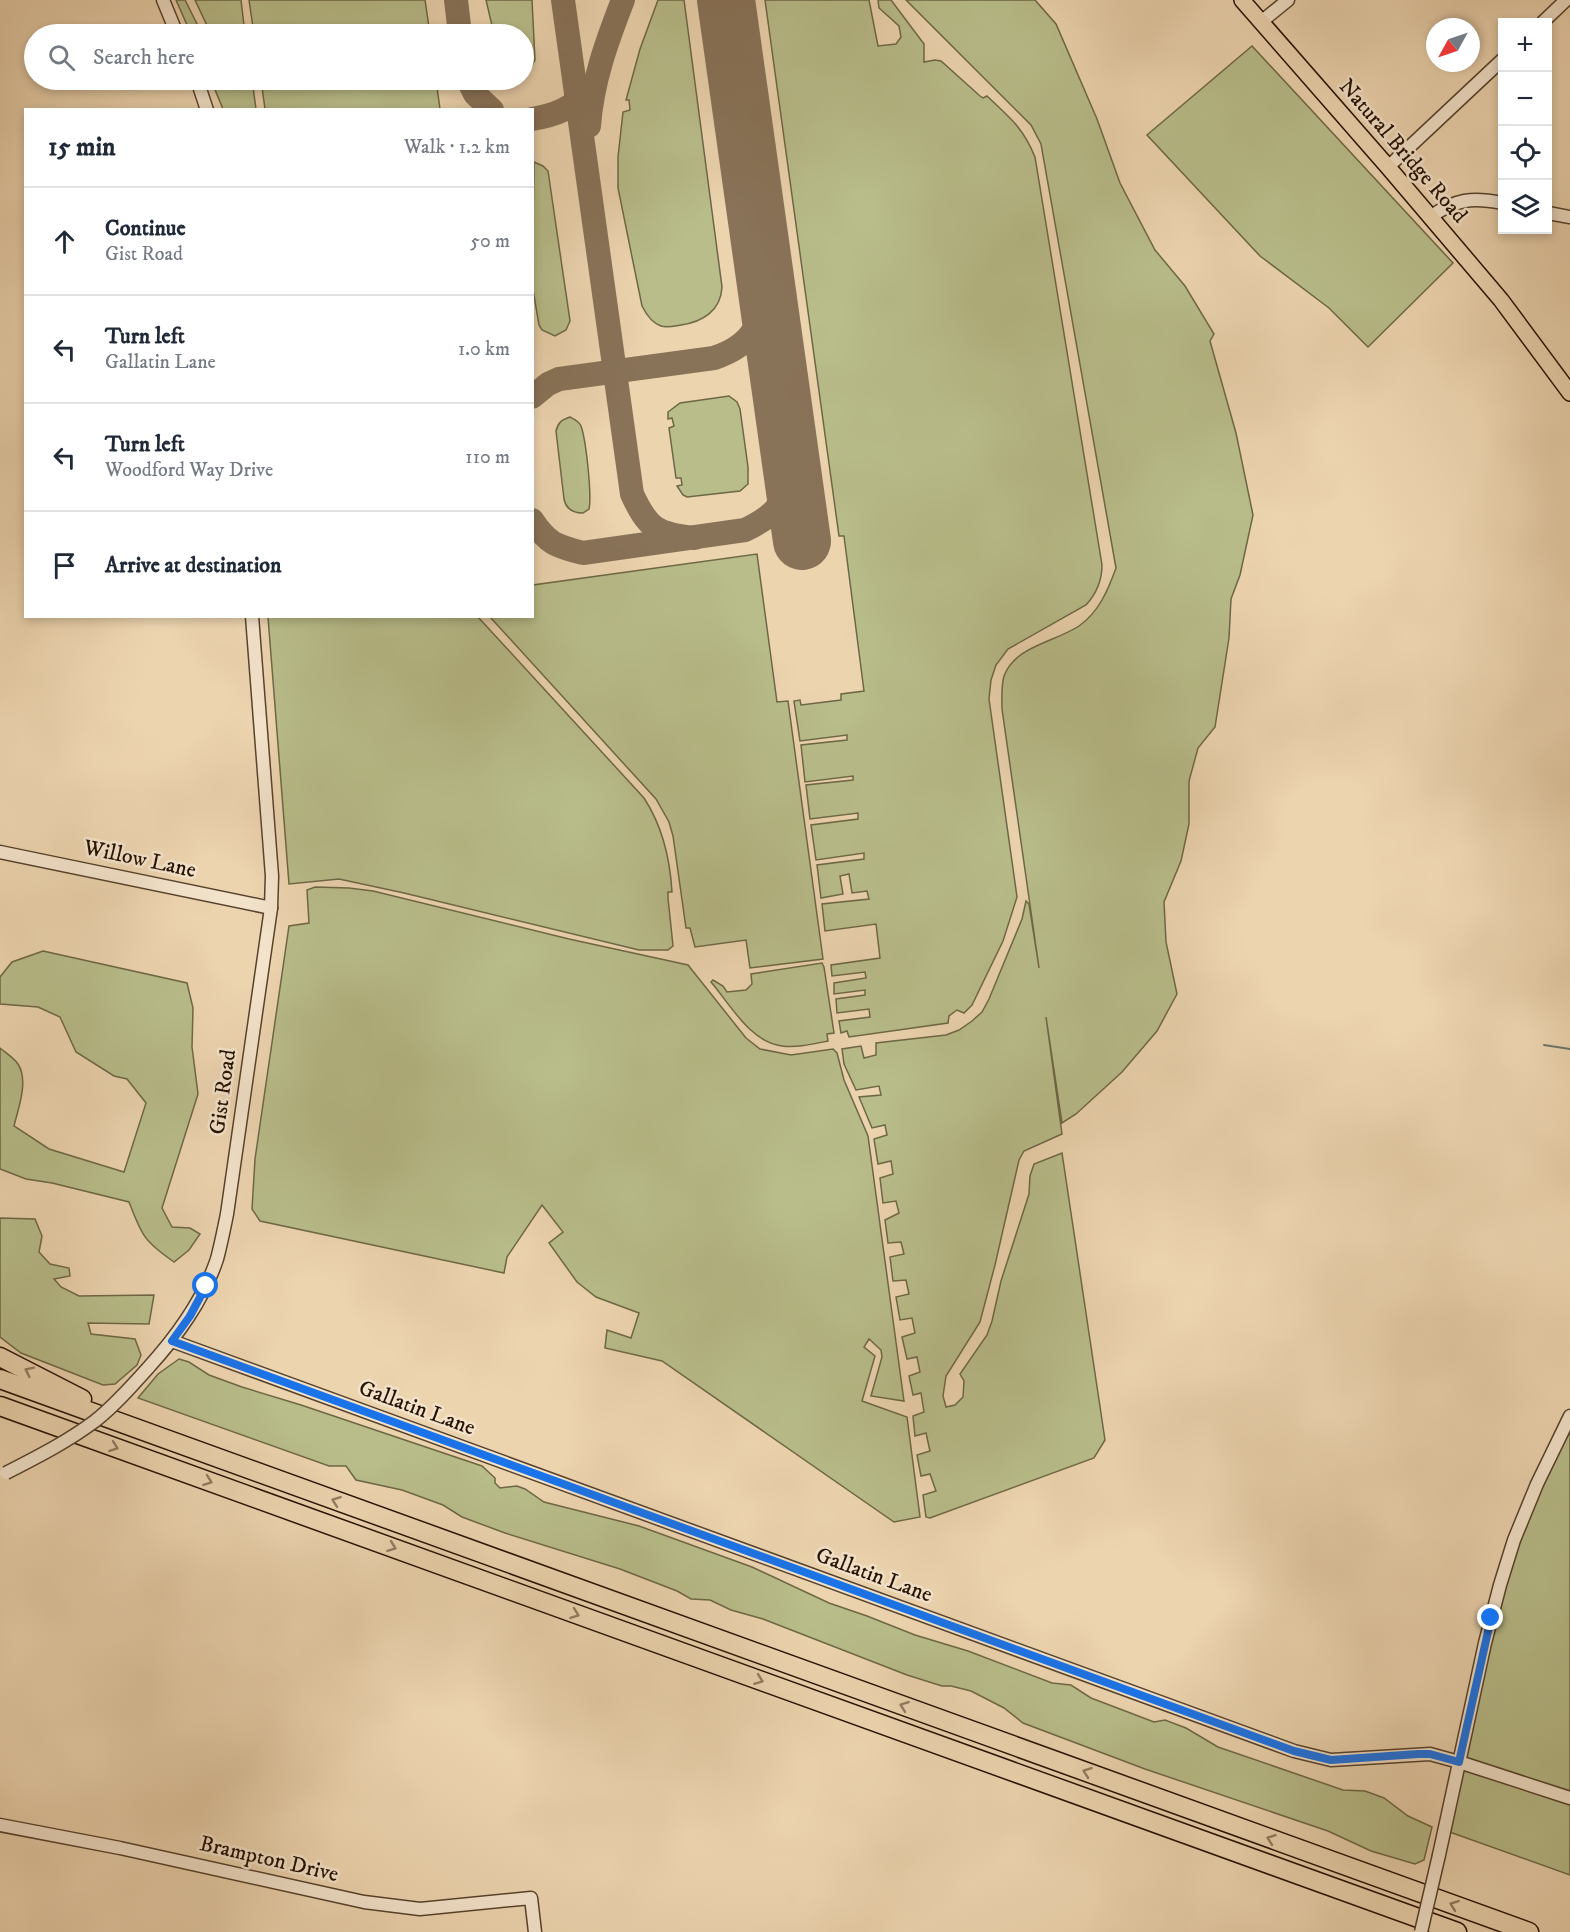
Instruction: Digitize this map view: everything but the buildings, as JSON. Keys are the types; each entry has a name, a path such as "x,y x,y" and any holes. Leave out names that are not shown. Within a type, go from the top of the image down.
{"highway":[{"path":"0,1358 136,1428"},
{"path":"0,1379 1529,1932"},
{"path":"0,1406 1456,1932"}],"main road":[{"name":"Natural Bridge Road","path":"1242,0 1501,300 1570,393"}],"street":[{"path":"163,0 173,24"},
{"path":"1261,22 1288,0"},
{"path":"1547,18 1566,0"},
{"path":"1388,167 1498,65"},
{"path":"200,90 206,108"},
{"path":"1430,217 1446,206 1463,201 1481,199 1498,202"},
{"path":"1552,214 1570,217"},
{"name":"Gist Road","path":"3,1474 57,1447 96,1420 122,1397 172,1341 190,1316 206,1286 220,1247 227,1214 271,908 272,876 252,618"},
{"name":"Willow Lane","path":"0,852 271,908"},
{"name":"Gallatin Lane","path":"172,1341 1294,1751 1331,1760 1430,1754 1570,1798"},
{"path":"1421,1932 1485,1643 1510,1551 1537,1484 1570,1416"},
{"name":"Brampton Drive","path":"0,1825 120,1848 364,1902 403,1908 420,1909 531,1898 535,1932"}],"green space":[{"path":"176,0 185,0 197,24 187,24"},
{"path":"195,0 241,0 244,24 206,24"},
{"path":"249,0 425,0 429,24 253,24"},
{"path":"486,0 532,0 533,24 492,24"},
{"path":"658,0 684,0 722,287 718,303 709,314 696,321 668,327 655,323 642,306 618,188 618,157 623,112 630,110 629,100 626,100 640,49"},
{"path":"765,0 869,0 878,46 896,44 901,37 899,26 879,8 878,0 891,0 924,44 924,62 941,61 980,96 983,98 987,96 1015,123 1026,138 1035,157 1102,565 1098,587 1086,605 1008,649 996,665 991,680 989,699 1017,897 1003,941 972,1005 964,1013 957,1010 949,1016 948,1023 849,1037 847,1031 841,1033 839,1021 870,1017 869,1009 837,1013 836,999 865,995 865,990 834,994 834,983 866,978 865,972 832,976 831,965 880,958 876,924 825,931 822,904 869,899 867,891 852,893 849,874 840,876 843,894 821,898 817,865 864,859 864,853 816,860 811,825 858,819 858,813 810,819 806,785 853,780 853,776 805,782 801,745 847,740 847,735 800,741 794,701 800,700 801,705 841,700 841,694 864,691 844,536 839,536"},
{"path":"906,0 1035,0 1056,24 1097,119 1120,183 1155,250 1185,286 1214,334 1210,341 1236,433 1253,515 1240,575 1231,599 1229,638 1215,727 1198,748 1189,781 1189,824 1181,861 1164,902 1166,942 1177,994 1157,1031 1122,1072 1076,1114 1062,1123 1046,1017 1062,1134 1024,1151 1019,1160 980,1322 946,1376 943,1396 946,1407 955,1405 963,1397 964,1381 960,1374 987,1335 1001,1281 1029,1194 1030,1176 1034,1164 1062,1153 1105,1440 1094,1458 930,1518 926,1517 923,1495 936,1491 930,1474 921,1476 917,1455 930,1451 926,1433 915,1436 913,1416 924,1412 921,1393 913,1395 909,1376 920,1372 917,1357 907,1359 902,1337 915,1333 912,1318 900,1320 896,1297 909,1294 906,1280 893,1281 890,1257 904,1254 901,1242 888,1243 885,1220 899,1213 896,1201 883,1203 880,1178 893,1174 891,1161 878,1164 874,1139 887,1135 885,1125 872,1128 859,1097 881,1095 879,1086 856,1090 844,1064 842,1049 861,1046 864,1058 876,1055 876,1043 946,1035 972,1021 982,1012 989,999 1022,919 1026,901 1029,904 1039,968 1002,709 1003,680 1009,666 1026,651 1069,632 1086,620 1102,600 1116,568 1041,144 1031,125"},
{"path":"1252,46 1453,263 1368,347 1329,308 1260,256 1147,135"},
{"path":"215,90 253,90 256,108 223,108"},
{"path":"262,90 437,90 440,108 265,108"},
{"path":"534,162 548,171 570,321 566,330 555,336 542,330 534,296"},
{"path":"729,396 737,402 740,409 748,467 748,484 740,491 687,497 677,486 682,485 681,478 676,478 669,428 674,426 672,418 668,419 668,412 680,403"},
{"path":"570,417 578,421 581,426 587,455 590,502 589,509 583,513 570,510 564,499 556,431 560,422"},
{"path":"757,554 777,702 788,701 823,959 750,968 746,940 695,947 690,928 686,928 673,836 669,822 656,799 491,618 534,618 534,585"},
{"path":"268,618 479,618 644,798 651,809 661,832 669,867 672,892 668,892 668,898 673,946 668,950 639,950 339,879 289,884"},
{"path":"315,887 373,891 569,939 688,965 746,1038 760,1049 791,1055 833,1049 837,1053 844,1080 868,1136 904,1401 871,1396 882,1357 881,1350 869,1339 864,1347 875,1356 862,1401 907,1417 920,1517 894,1522 662,1361 605,1348 607,1330 631,1338 639,1313 596,1297 577,1282 549,1243 563,1232 542,1205 507,1257 504,1273 260,1221 252,1209 255,1159 289,926 309,923 307,890"},
{"path":"43,951 187,983 193,1008 192,1047 198,1094 162,1208 172,1227 190,1228 200,1234 189,1250 174,1262 156,1249 145,1237 129,1202 26,1179 0,1169 0,1048 18,1064 23,1078 22,1095 14,1126 49,1149 124,1172 146,1103 127,1079 114,1076 76,1052 60,1017 38,1007 0,1004 0,977 12,962"},
{"path":"822,963 834,1033 827,1034 828,1041 811,1044 782,1046 760,1037 750,1030 711,982 713,980 723,986 727,992 746,990 752,984 751,974"},
{"path":"0,1218 35,1219 42,1236 39,1252 50,1264 69,1268 70,1276 54,1279 61,1287 79,1296 154,1295 149,1324 88,1323 91,1334 135,1339 141,1355 137,1365 115,1384 103,1385 21,1353 0,1337"},
{"path":"179,1359 189,1362 209,1375 242,1387 482,1466 495,1478 495,1483 500,1488 517,1486 544,1502 639,1526 752,1567 829,1603 915,1635 968,1651 1052,1683 1071,1685 1091,1698 1154,1722 1165,1720 1186,1728 1218,1747 1343,1790 1365,1791 1384,1798 1408,1816 1432,1827 1424,1860 1415,1864 1371,1851 1328,1831 1145,1769 1023,1723 1004,1708 971,1691 942,1686 907,1675 763,1619 731,1610 710,1600 691,1599 677,1591 620,1569 505,1533 462,1517 443,1505 402,1490 356,1480 346,1466 329,1466 138,1398 158,1374"},
{"path":"1570,1416 1570,1875 1444,1830 1500,1585"}],"waterway":[{"path":"1544,1045 1570,1049"}],"taxiway":[{"path":"456,0 459,24"},
{"path":"563,0 632,494 643,515 655,528 663,532 695,538"},
{"path":"589,126 597,78 623,0"},
{"path":"473,90 490,108"},
{"path":"534,118 563,110 581,97 586,90"},
{"path":"534,395 548,384 559,379 714,358 727,353 738,347 753,331 761,311 765,285"},
{"path":"534,523 553,543 583,553 745,530 765,519 777,507 782,500 791,470"}],"runway":[{"path":"726,0 802,541"}],"route":[{"path":"206,1286 190,1316 172,1341 1294,1751 1331,1760 1430,1754 1459,1762 1491,1618"}]}
